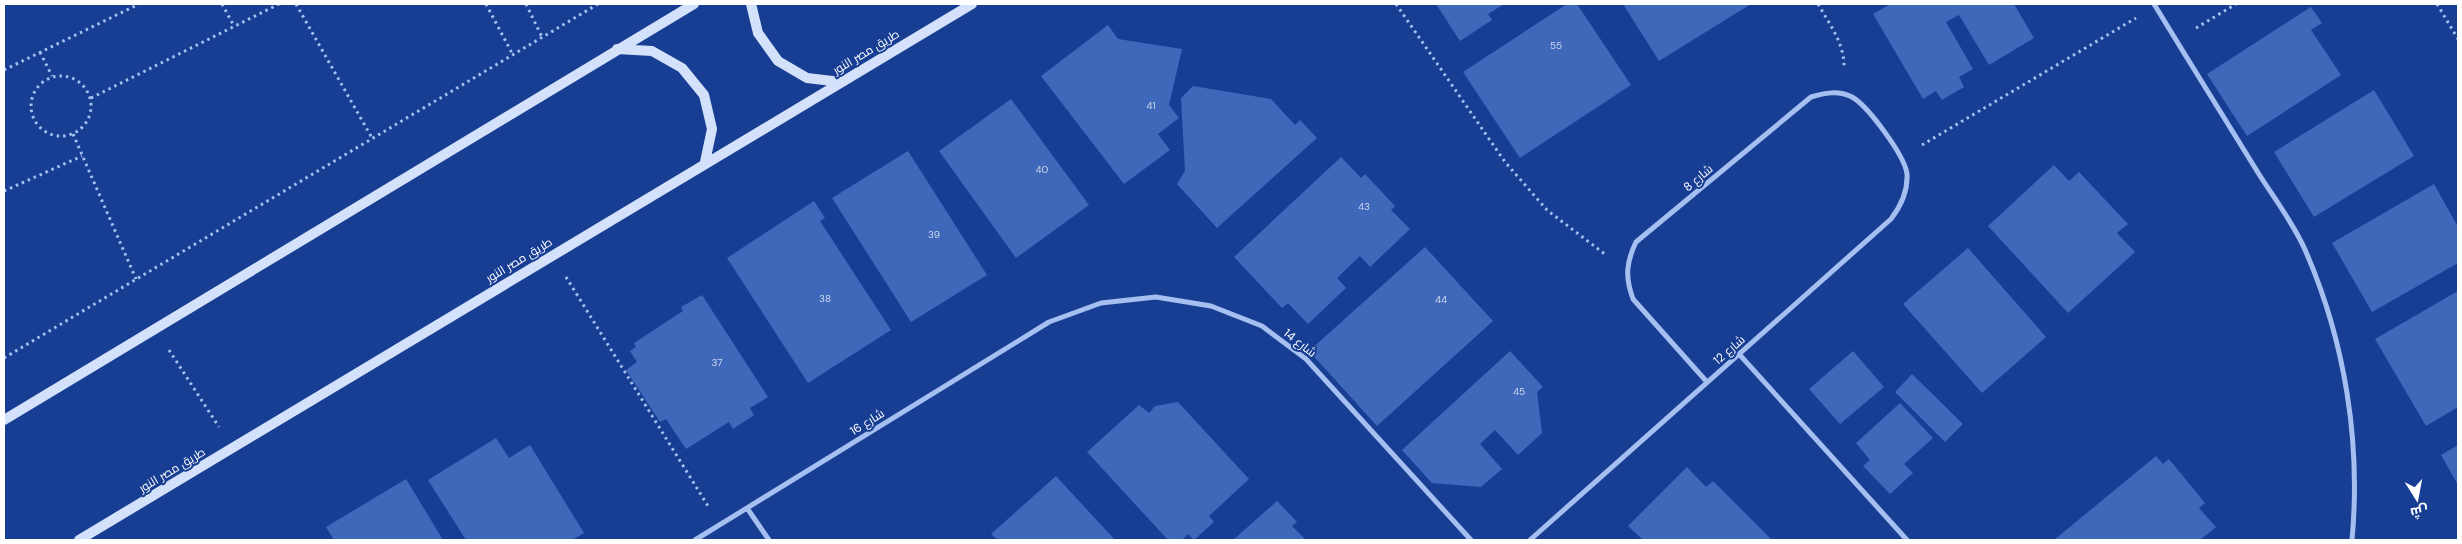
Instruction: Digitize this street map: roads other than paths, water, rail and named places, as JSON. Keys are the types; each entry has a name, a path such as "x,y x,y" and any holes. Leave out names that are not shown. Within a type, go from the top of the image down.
{"street":[{"path":"4,420 694,4"},
{"path":"752,4 758,33 778,60 807,78 840,82"},
{"name":"طريق مصر النور","path":"79,540 972,4"},
{"path":"2155,5 2306,250 2328,312 2344,376 2354,441 2355,507 2352,540"},
{"path":"617,49 652,51 682,68 704,95 712,128 706,162"},
{"name":"شارع 8","path":"1707,382 1633,299 1626,271 1636,242 1811,97 1824,93 1838,93"},
{"name":"شارع 12","path":"1530,540 1891,219 1901,206 1906,190 1907,173 1902,156 1863,106 1852,97 1838,93"},
{"name":"شارع 14","path":"1049,322 1101,303 1156,297 1211,306 1262,326 1306,359 1471,540"},
{"name":"شارع 16","path":"695,540 1049,322"},
{"path":"1739,354 1907,540"},
{"path":"747,508 769,540"}]}
